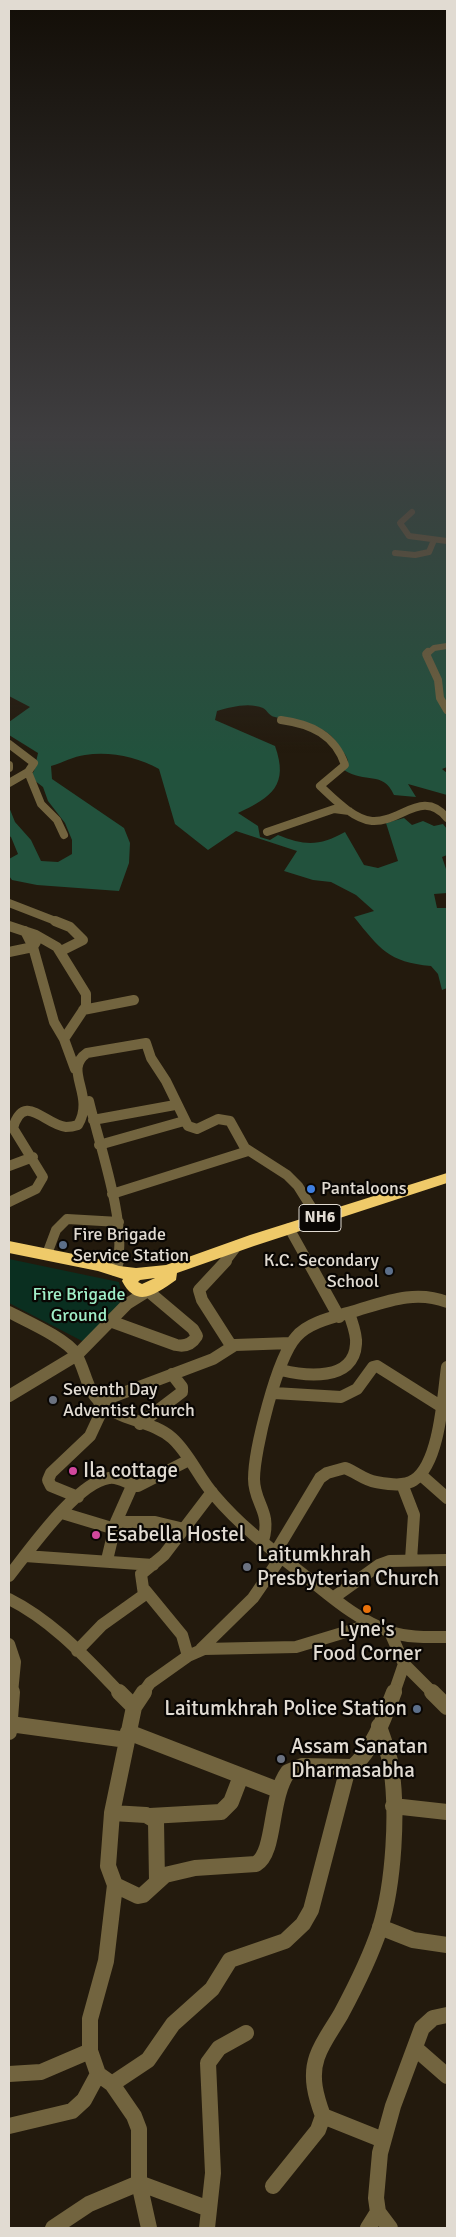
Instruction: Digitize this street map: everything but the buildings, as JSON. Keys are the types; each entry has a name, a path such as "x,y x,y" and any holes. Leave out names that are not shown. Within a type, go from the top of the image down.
{"highway":[{"name":"NH6","path":"133,1281 168,1275 194,1262 238,1245 447,1178"},
{"path":"9,1248 47,1254 133,1281 168,1275"}],"street":[{"path":"395,553 423,554 429,552 432,545"},
{"path":"447,646 434,648 426,654 438,680 440,698 447,710"},
{"path":"281,720 292,721 318,730 337,747 345,765 320,786 366,820 376,821 424,803 441,809 447,818"},
{"path":"9,744 33,760 33,768 9,783"},
{"path":"28,772 41,804 57,820 64,835"},
{"path":"267,832 334,809 355,813"},
{"path":"9,903 70,927 83,939 60,951"},
{"path":"9,926 47,941 60,951 86,994 86,1006 64,1038"},
{"path":"9,1396 77,1355 128,1304 133,1281 122,1245 119,1222 89,1102 64,1038 54,1022 33,947 25,931"},
{"path":"9,952 33,947 36,942 47,941"},
{"path":"82,1010 134,1000"},
{"path":"75,1069 76,1060 87,1053 146,1043 151,1058 166,1081 175,1105 188,1126 197,1129 218,1119 230,1121 248,1151 272,1163 287,1174 298,1186 318,1218"},
{"path":"9,1202 40,1185 42,1172 13,1128 16,1118 22,1112 30,1110 66,1127 78,1125 84,1116 85,1094"},
{"path":"93,1120 175,1105"},
{"path":"99,1144 184,1121"},
{"path":"112,1194 248,1151"},
{"path":"9,1166 33,1157"},
{"path":"47,1254 57,1226 61,1222 66,1220 119,1222"},
{"path":"280,1370 319,1376 339,1369 347,1363 356,1350 356,1343 344,1315 289,1228"},
{"path":"232,1347 199,1295 199,1290 224,1264 238,1245"},
{"path":"110,1321 176,1345 192,1344 197,1336 193,1330 133,1281"},
{"path":"263,1542 268,1522 256,1490 254,1475 256,1460 280,1370 291,1343 302,1332 378,1303 434,1296 447,1302"},
{"path":"9,1312 68,1344 77,1355 84,1379 102,1404 115,1414 170,1436 212,1492 263,1542 333,1598 372,1624 390,1632 408,1636 447,1637"},
{"path":"102,1404 172,1374 213,1359 232,1347 244,1344 291,1343"},
{"path":"274,1393 341,1397 357,1389 373,1367 377,1366 442,1407"},
{"path":"149,2228 140,2183 139,2129 134,2116 112,2084 98,2074 90,2052 90,2019 106,1961 115,1885 108,1866 112,1813 134,1707 150,1683 214,1638 253,1598 278,1555 313,1486 326,1472 344,1468 363,1479 402,1484 417,1479 430,1461 442,1407 447,1367"},
{"path":"140,1424 182,1392 182,1387 172,1374"},
{"path":"78,1497 51,1486 48,1480 51,1472 89,1439 97,1427 102,1404"},
{"path":"9,1576 62,1513 96,1482 118,1477 132,1486 148,1482 189,1460"},
{"path":"420,1475 447,1498"},
{"path":"402,1484 414,1515 411,1560"},
{"path":"107,1560 116,1526 132,1486"},
{"path":"194,1653 182,1635 145,1590 141,1574 164,1555 212,1492"},
{"path":"62,1513 116,1526 155,1522 184,1528"},
{"path":"25,1556 107,1560 153,1565"},
{"path":"333,1598 380,1565 390,1561 447,1560"},
{"path":"77,1651 102,1625 138,1602 144,1595 145,1590"},
{"path":"9,1600 23,1605 77,1651 134,1707"},
{"path":"194,1653 217,1648 296,1647 372,1624"},
{"path":"390,1632 404,1664 447,1707"},
{"path":"9,1644 15,1662 9,1728 128,1736 278,1790"},
{"path":"112,2084 148,2060 173,2024 212,1989 230,1960 286,1941 305,1922 311,1910 348,1768 360,1759 380,1726 404,1664"},
{"path":"273,2186 318,2130 323,2116 315,2096 314,2076 317,2057 354,1991 380,1928 388,1901 394,1859 393,1806 391,1764 380,1726"},
{"path":"115,1885 138,1896 143,1895 165,1875 195,1868 256,1864 263,1860 268,1851 278,1790 289,1771 296,1767 334,1766 348,1768"},
{"path":"112,1813 150,1816 221,1812 232,1802 241,1776"},
{"path":"393,1806 447,1812"},
{"path":"150,1816 156,1821 157,1828 157,1881"},
{"path":"380,1928 416,1943 431,1946 447,1945"},
{"path":"368,2228 378,2212 377,2182 383,2140 414,2048 422,2028 429,2020 440,2015 447,2015"},
{"path":"207,2228 213,2173 208,2063 211,2055 219,2047 246,2033"},
{"path":"414,2048 447,2076"},
{"path":"9,2071 30,2075 90,2052"},
{"path":"9,2126 25,2120 70,2113 81,2104 98,2074"},
{"path":"323,2116 383,2140"},
{"path":"53,2228 89,2204 140,2183 209,2209"},
{"path":"378,2212 390,2228"}],"green space":[{"path":"9,545 447,545 447,767 442,769 447,773 447,795 408,784 416,797 394,795 390,787 379,780 352,774 344,770 348,766 348,761 335,740 328,733 312,726 273,716 258,706 246,705 217,711 215,720 275,746 280,771 274,788 260,801 238,813 258,826 260,837 270,840 278,835 304,843 312,843 328,840 345,832 364,865 378,868 398,861 386,823 404,818 412,825 423,821 434,826 443,824 447,829 447,855 442,857 447,872 447,893 434,894 437,908 447,908 447,988 442,990 438,974 431,966 404,961 378,946 354,917 374,911 356,895 331,882 313,880 284,871 297,851 236,831 208,850 175,824 159,769 133,758 94,754 77,757 51,766 52,779 124,828 130,843 129,863 119,891 37,885 12,880 9,876 9,859 18,854 9,836 9,807 15,822 31,840 41,861 58,862 72,854 72,840 65,823 48,801 43,787 30,777 34,771 38,753 9,735 9,722 30,707 9,696"},
{"name":"Fire Brigade Ground","path":"9,1259 119,1282 123,1302 84,1342 9,1303"}],"place":[{"name":"Pantaloons","path":"311,1189"},
{"name":"Fire Brigade Service Station","path":"63,1245"},
{"name":"K.C. Secondary School","path":"389,1271"},
{"name":"Seventh Day Adventist Church","path":"53,1400"},
{"name":"Ila cottage","path":"73,1471"},
{"name":"Esabella Hostel","path":"96,1535"},
{"name":"Laitumkhrah Presbyterian Church","path":"247,1567"},
{"name":"Lyne's Food Corner","path":"367,1609"},
{"name":"Laitumkhrah Police Station","path":"417,1709"},
{"name":"Assam Sanatan Dharmasabha","path":"281,1759"}]}
